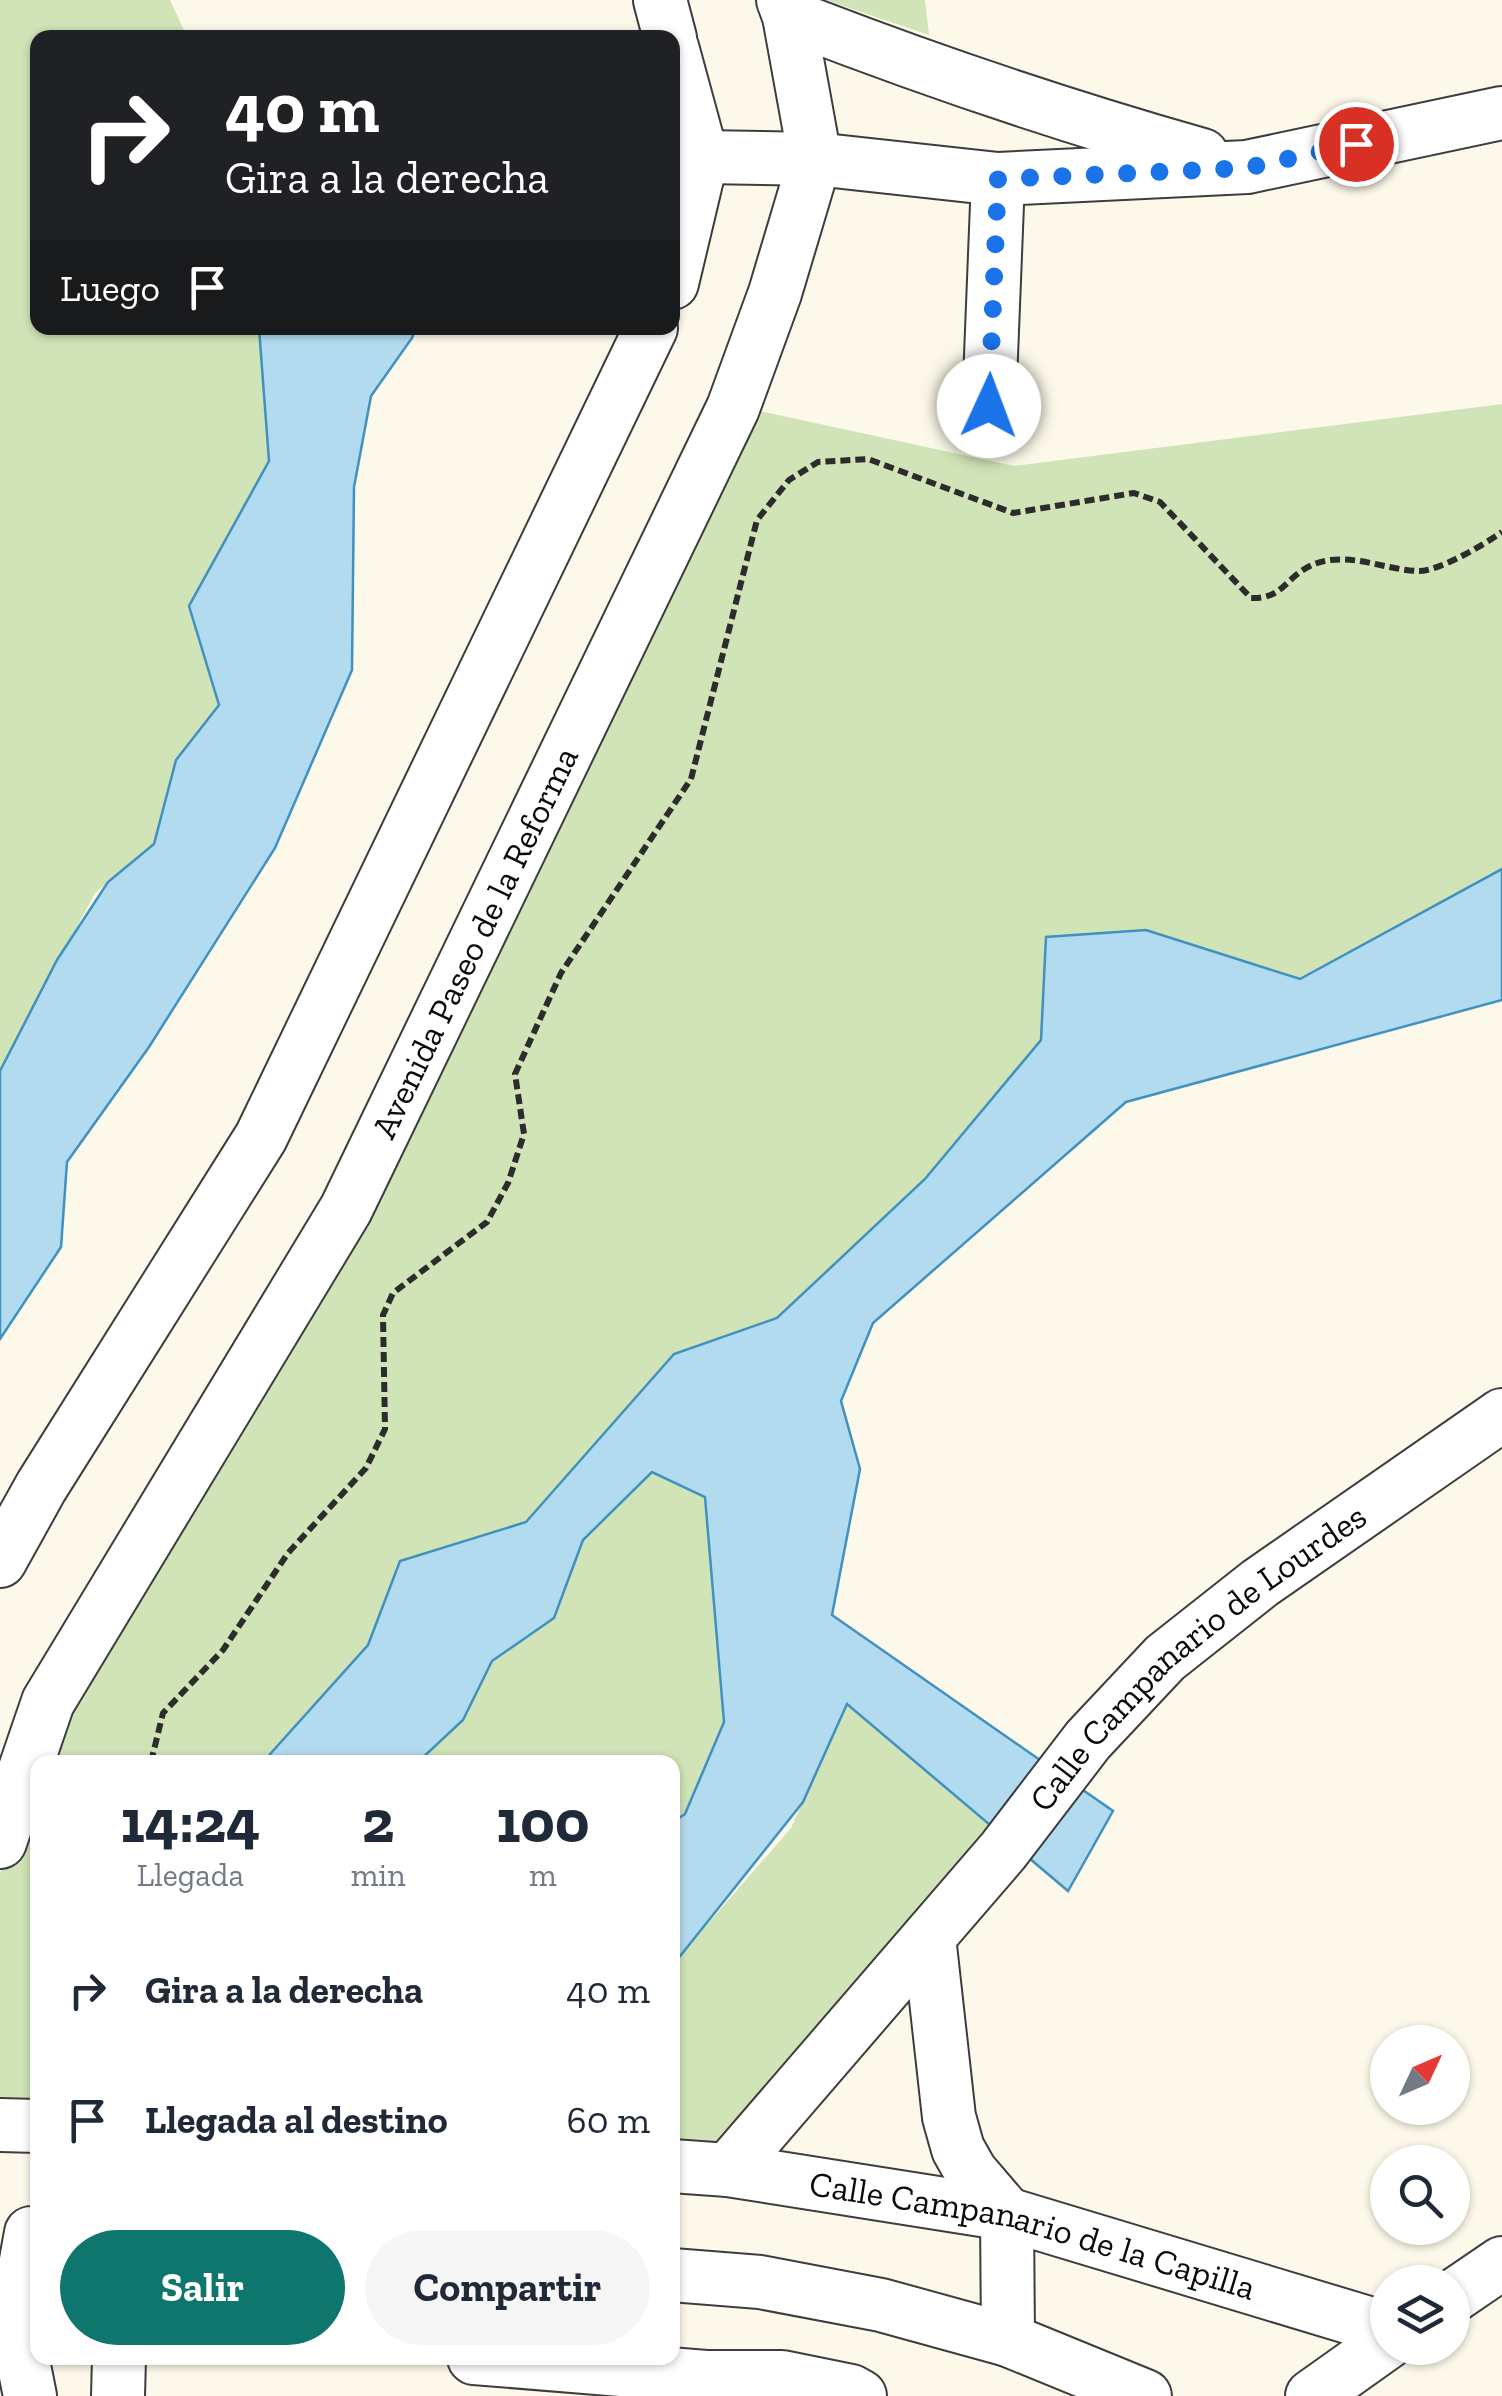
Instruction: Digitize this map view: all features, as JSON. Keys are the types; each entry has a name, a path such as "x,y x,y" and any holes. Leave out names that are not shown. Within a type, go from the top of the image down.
{"street":[{"path":"660,0 668,30"},
{"path":"786,8 924,68 1074,119 1246,168"},
{"name":"Avenida Paseo de la Reforma","path":"0,1842 48,1702 355,1191 734,408 816,159 786,8"},
{"path":"680,76 702,157 680,249"},
{"path":"702,157 816,159 998,179 1246,168 1502,113"},
{"path":"989,406 998,179"},
{"path":"0,1561 42,1487 261,1138 648,335"},
{"name":"Calle Campanario de Lourdes","path":"728,2170 1003,1851 1088,1740 1164,1658 1260,1583 1502,1415"},
{"path":"929,1937 949,2117 958,2149 971,2172 1007,2214 1008,2340"},
{"path":"0,2125 30,2126"},
{"name":"Calle Campanario de la Capilla","path":"680,2167 728,2170 1007,2214 1370,2324"},
{"path":"23,2231 8,2312 30,2396"},
{"path":"1470,2285 1502,2263"},
{"path":"680,2277 760,2282 881,2305 1008,2340 1145,2396"},
{"path":"1312,2396 1370,2355"},
{"path":"118,2396 119,2365"},
{"path":"559,2365 706,2377 782,2378 860,2396"}],"path":[{"path":"153,1755 163,1714 223,1650 288,1553 366,1468 386,1429 383,1315 393,1294 487,1222 508,1183 524,1134 514,1074 562,973 691,778 757,520 789,480 818,462 868,459 1014,513 1134,493 1160,502 1252,598 1270,599 1312,565 1349,560 1422,572 1484,545 1502,532"}],"green space":[{"path":"0,0 170,0 184,30 30,30 30,335 260,335 269,461 189,606 219,705 176,760 154,844 95,893 0,1071"},
{"path":"826,0 925,0 929,35"},
{"path":"1502,404 1502,869 1300,979 1146,930 1041,1040 925,1179 777,1318 674,1354 526,1522 400,1561 368,1645 269,1755 39,1755 60,1693 741,407 1014,466"},
{"path":"651,1472 705,1496 724,1722 685,1814 680,1817 680,1755 426,1755 463,1720 492,1661 554,1618 583,1540"},
{"path":"847,1704 1009,1841 730,2163 680,2159 680,1956 791,1828"},
{"path":"30,1783 30,2119 0,2117 0,1873"}],"water":[{"path":"260,335 413,335 371,396 354,487 352,670 275,848 149,1047 67,1162 61,1247 0,1339 0,1071 57,960 108,882 154,844 176,760 219,705 189,606 269,461"},
{"path":"1502,869 1502,1000 1126,1102 873,1323 841,1401 860,1469 832,1615 1113,1811 1068,1891 847,1704 803,1802 680,1956 680,1817 685,1814 724,1722 705,1497 652,1472 583,1540 554,1618 492,1661 463,1720 426,1755 269,1755 368,1645 400,1561 526,1522 674,1354 777,1318 925,1179 1041,1040 1046,937 1146,930 1300,979"}],"route":[{"path":"989,406 998,179 1246,168 1356,144"}]}
